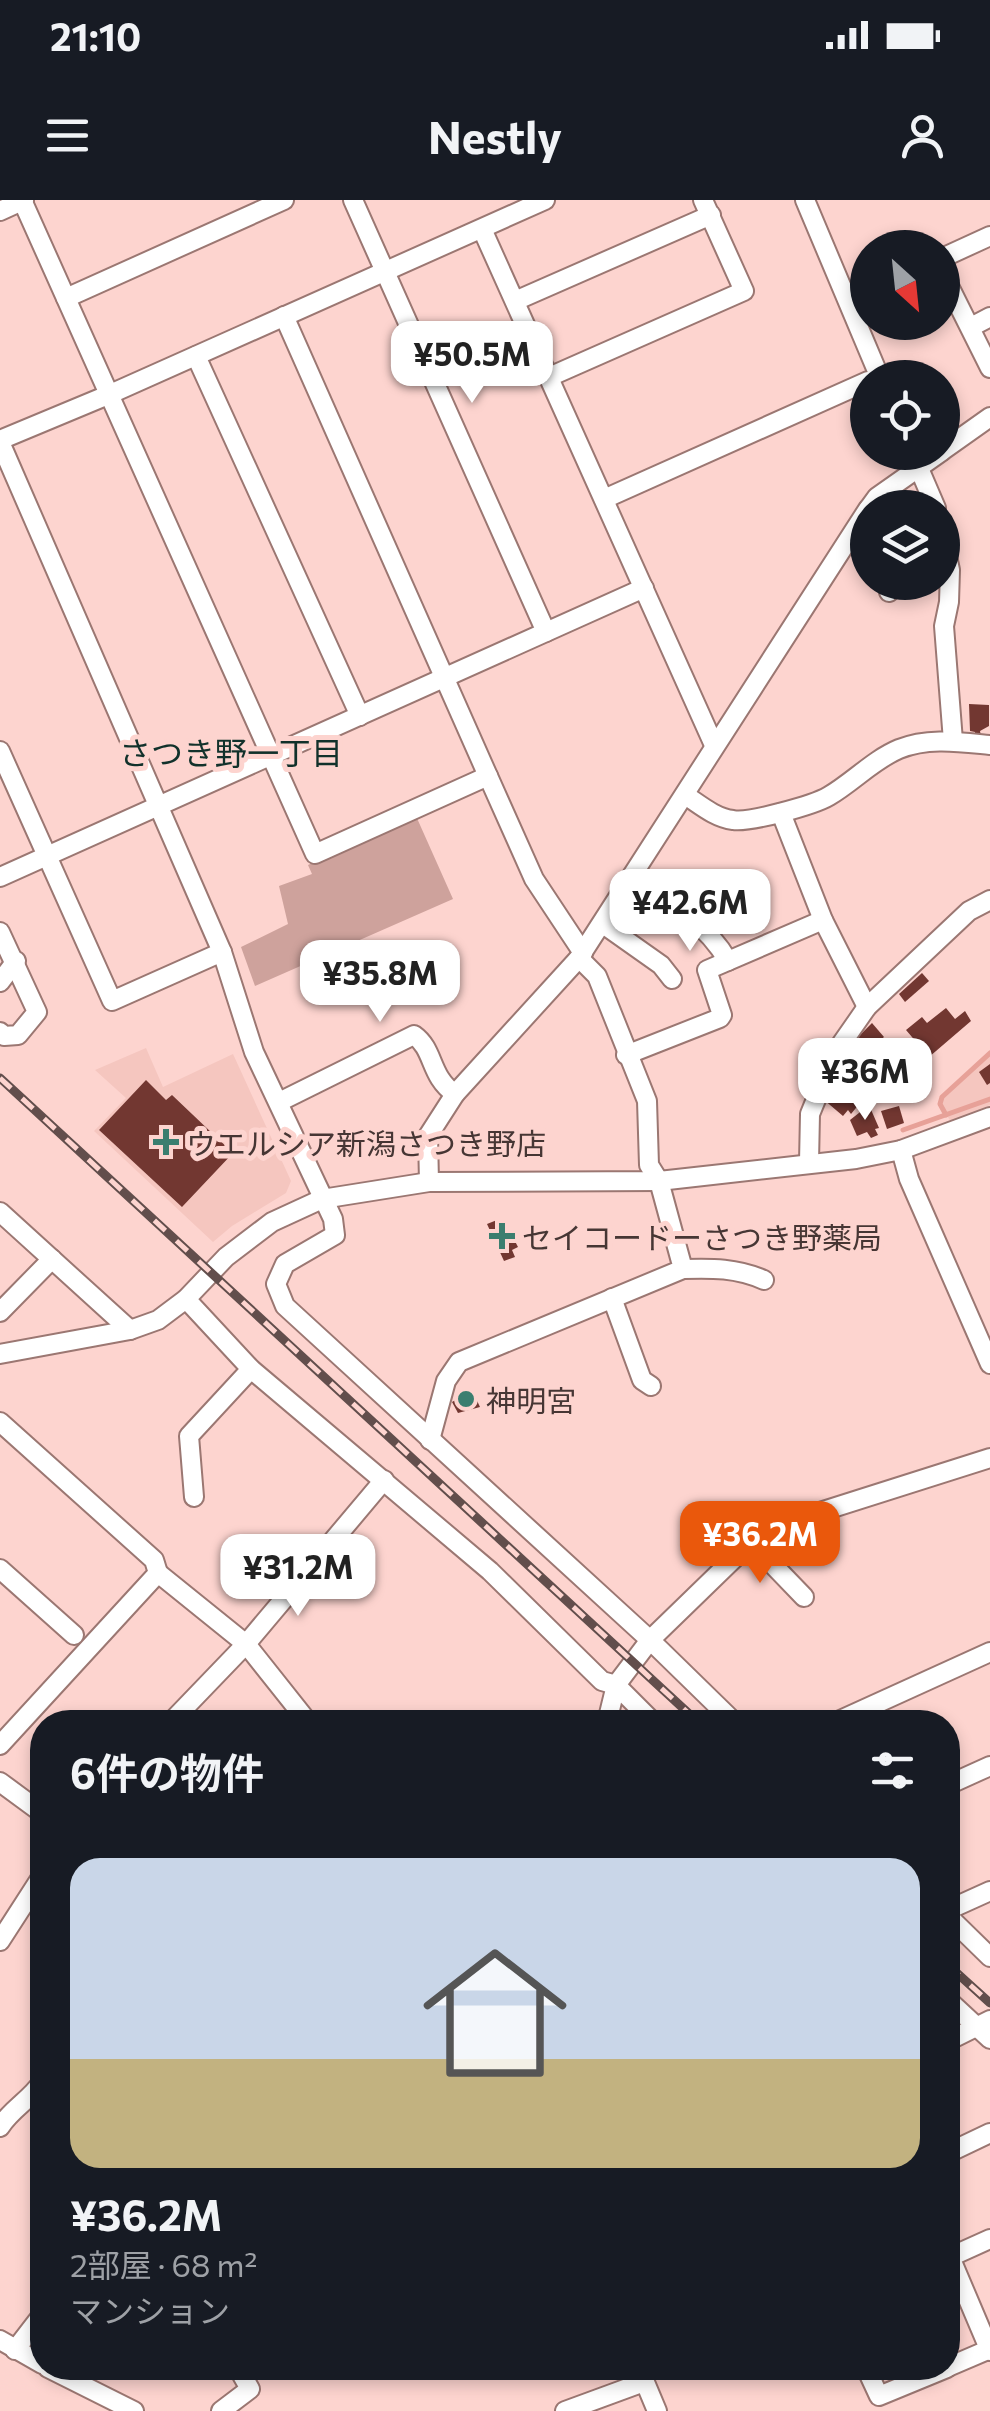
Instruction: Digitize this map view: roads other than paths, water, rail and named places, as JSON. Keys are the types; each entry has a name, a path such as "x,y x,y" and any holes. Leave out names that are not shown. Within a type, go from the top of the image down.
{"street":[{"path":"0,211 23,200 315,854 488,776"},
{"path":"66,298 284,200"},
{"path":"353,200 546,632"},
{"path":"546,200 0,441 222,952 254,1052 333,1219 335,1235 285,1264 276,1284 285,1306 722,1710"},
{"path":"805,200 869,360"},
{"path":"515,301 707,207 744,291 549,377"},
{"path":"482,229 714,744"},
{"path":"960,250 990,236"},
{"path":"960,306 990,368"},
{"path":"284,316 534,878 597,976 646,1101 649,1165 659,1181 684,1268"},
{"path":"971,327 990,317"},
{"path":"196,356 360,716"},
{"path":"604,499 850,390"},
{"path":"960,439 990,417"},
{"path":"884,490 905,470"},
{"path":"428,1182 428,1136 454,1094 582,955 850,536"},
{"path":"0,877 644,588"},
{"path":"949,600 944,626 953,741"},
{"path":"686,795 712,813 734,821 826,798 899,749 953,741 990,745"},
{"path":"1,755 112,1001 222,952"},
{"path":"781,812 823,920 867,1007"},
{"path":"630,878 692,917 714,937 728,961"},
{"path":"809,1162 810,1114 834,1053 867,1007 969,911 990,900"},
{"path":"626,1055 720,1018 707,970 823,920"},
{"path":"603,924 661,964 672,979"},
{"path":"0,932 37,1012 18,1035 4,1036 0,1032"},
{"path":"0,982 16,962"},
{"path":"279,1102 414,1035 422,1041 440,1084 454,1094"},
{"path":"0,1354 130,1330 158,1320 226,1257 272,1222 322,1199 428,1182 659,1181 856,1158 901,1150 990,1118"},
{"path":"901,1150 909,1180 990,1364"},
{"path":"0,1212 130,1330"},
{"path":"0,1312 52,1259"},
{"path":"430,1440 446,1381 459,1362 684,1268 725,1268 764,1280"},
{"path":"186,1298 251,1369 490,1572 602,1681 616,1685 641,1710"},
{"path":"612,1298 642,1380 651,1386"},
{"path":"194,1497 190,1436 251,1369"},
{"path":"0,1422 154,1560 158,1573 246,1644 298,1710"},
{"path":"610,1710 616,1685 650,1640 750,1542 782,1524 990,1458"},
{"path":"183,1710 246,1644 384,1480"},
{"path":"750,1542 804,1597"},
{"path":"0,1569 74,1636"},
{"path":"32,1710 158,1573"},
{"path":"862,1710 990,1652"},
{"path":"0,1745 30,1712"},
{"path":"960,1780 990,1766"},
{"path":"0,1782 30,1805"},
{"path":"960,1907 990,1891"},
{"path":"0,1941 30,1895"},
{"path":"960,1926 990,1957"},
{"path":"960,2009 986,2029"},
{"path":"960,2038 986,2029"},
{"path":"2,2118 30,2101"},
{"path":"960,2148 990,2134"},
{"path":"960,2250 990,2239"},
{"path":"960,2280 990,2350 960,2362"},
{"path":"30,2326 8,2345 30,2357"},
{"path":"73,2380 134,2411"},
{"path":"221,2411 250,2388 245,2380"},
{"path":"565,2411 631,2380"},
{"path":"644,2380 657,2411"},
{"path":"871,2380 878,2396 916,2380"}],"waterway":[{"path":"946,1115 940,1104 942,1097 990,1053"},
{"path":"903,1130 990,1099"}],"railway":[{"path":"0,1078 685,1710"},
{"path":"960,1976 990,2003"}],"place":[{"name":"ウエルシア新潟さつき野店","path":"166,1142"},
{"name":"セイコードーさつき野薬局","path":"502,1236"},
{"name":"神明宮","path":"466,1399"}],"district":[{"name":"さつき野一丁目","path":"231,752"}]}
